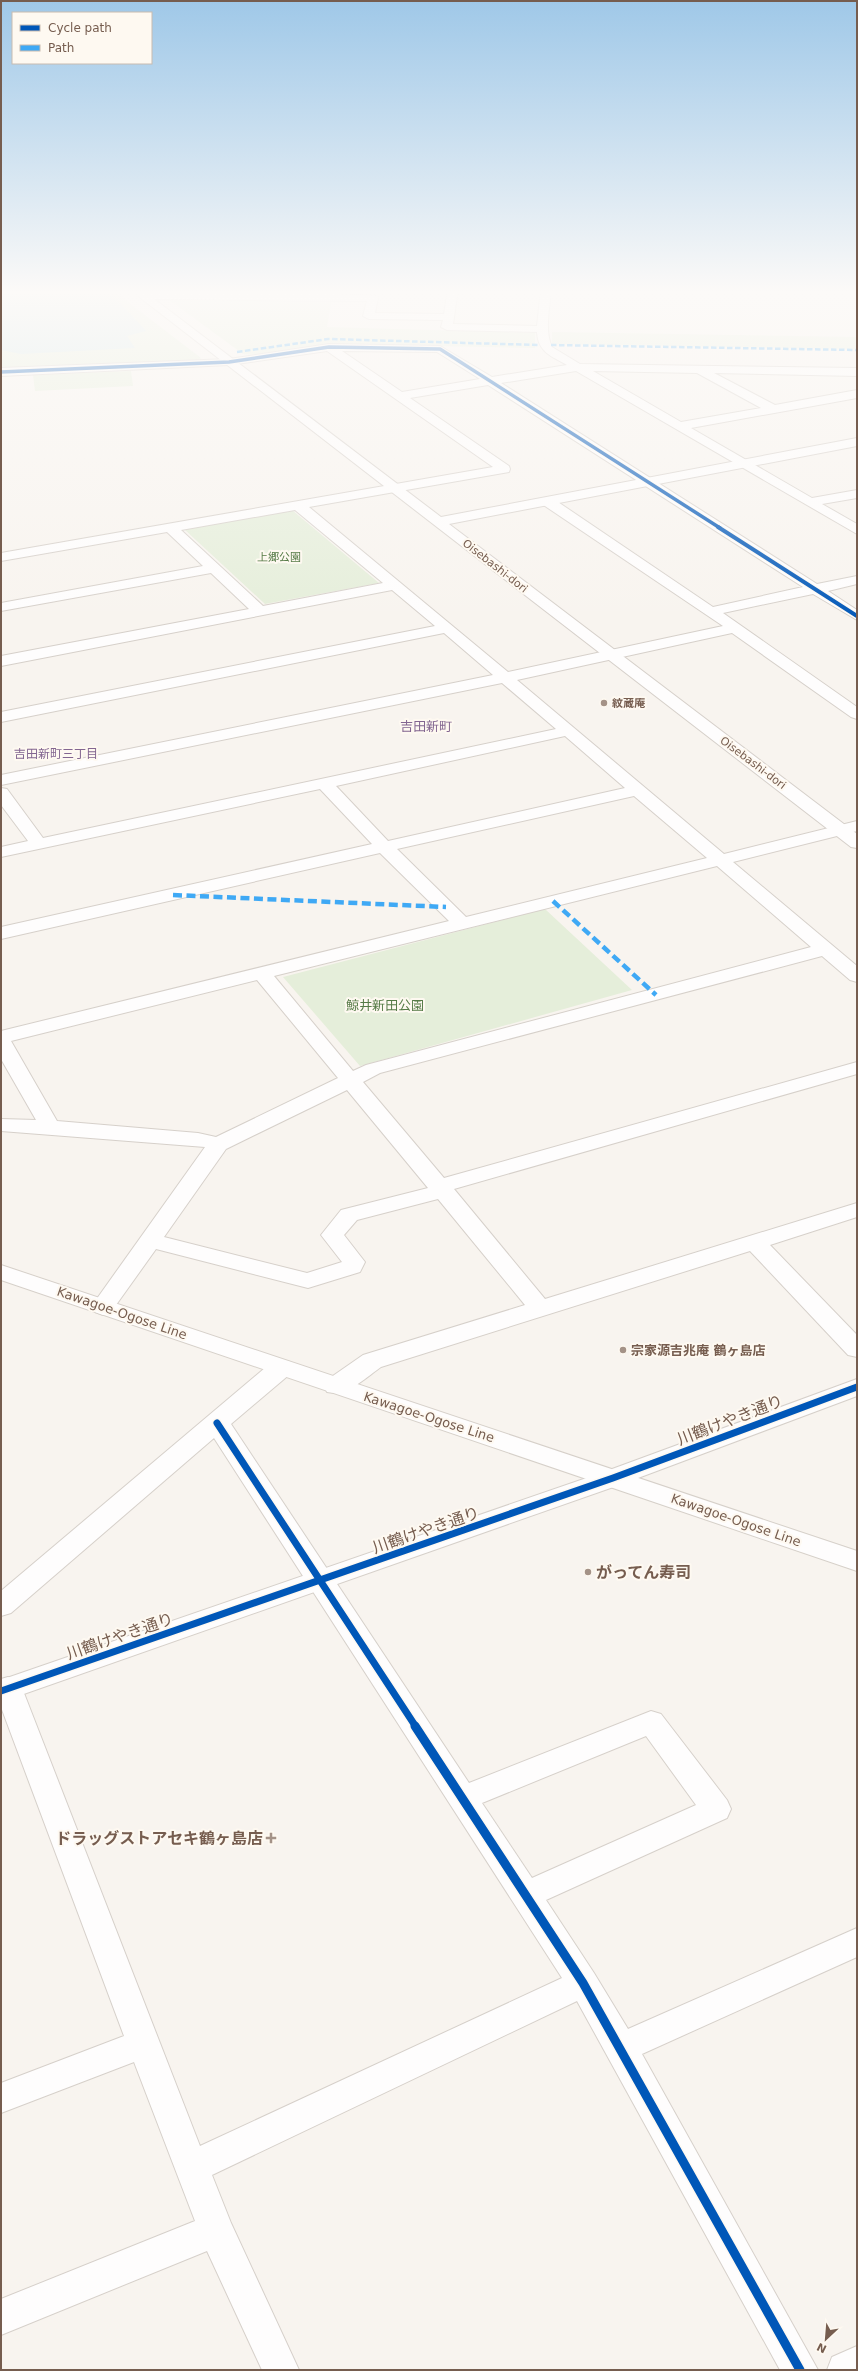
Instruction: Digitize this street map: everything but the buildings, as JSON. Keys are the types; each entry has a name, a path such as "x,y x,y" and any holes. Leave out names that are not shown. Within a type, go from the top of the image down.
{"street":[{"name":"Oisebashi-dori","path":"278,400 611,656 849,828 857,843"},
{"path":"1,557 504,469 405,400"},
{"path":"521,400 857,616"},
{"path":"634,400 857,530"},
{"path":"756,400 773,409"},
{"path":"680,426 825,400"},
{"path":"438,522 857,442"},
{"path":"811,502 857,494"},
{"path":"547,501 735,628 857,714"},
{"path":"299,506 447,628 504,678 857,976"},
{"path":"171,528 259,610"},
{"path":"1,607 213,568"},
{"path":"710,612 857,580"},
{"path":"1,661 394,585"},
{"path":"1,717 447,628"},
{"path":"1,780 611,656 735,628"},
{"path":"1,852 567,731"},
{"path":"324,783 384,847 462,923"},
{"path":"1,933 637,790"},
{"path":"1,793 39,844"},
{"path":"1,1037 262,974 462,923 849,828"},
{"path":"104,1307 218,1144 350,1078 372,1069 825,949"},
{"path":"262,974 442,1188 540,1308"},
{"path":"1,1041 46,1119 47,1127"},
{"path":"150,1240 308,1281 352,1267 354,1262 332,1235 349,1215 857,1068"},
{"path":"1,1125 47,1127 198,1139 218,1144"},
{"path":"336,1386 372,1361 857,1210"},
{"path":"755,1243 857,1349"},
{"name":"Kawagoe-Ogose Line","path":"1,1272 280,1368 613,1478 857,1561"},
{"path":"1,1606 280,1368"},
{"name":"川鶴けやき通り","path":"4,1689 320,1581 613,1478 857,1386"},
{"path":"217,1423 464,1798 583,1983 622,2048 800,2370"},
{"path":"4,1689 216,2230 281,2370"},
{"path":"464,1798 651,1722 716,1809 526,1895"},
{"path":"622,2048 857,1942"},
{"path":"192,2167 583,1983"},
{"path":"1,2098 142,2044"},
{"path":"1,2317 216,2230"},
{"path":"845,2370 857,2364"}],"green space":[{"name":"上郷公園","path":"292,510 379,583 265,604 184,529"},
{"name":"鯨井新田公園","path":"545,909 632,990 360,1066 283,977"}],"marked path":[{"path":"173,895 446,907"},
{"path":"553,901 656,995"}],"cycle path":[{"path":"519,400 857,616"},
{"path":"1,1691 613,1478 857,1387"},
{"path":"217,1423 583,1983 621,2048 800,2370"}],"place":[{"name":"紋蔵庵","path":"604,703"},
{"name":"宗家源吉兆庵 鶴ヶ島店","path":"623,1350"},
{"name":"がってん寿司","path":"588,1572"},
{"name":"ドラッグストアセキ鶴ヶ島店","path":"271,1838"}],"district":[{"name":"吉田新町","path":"426,726"},
{"name":"吉田新町三丁目","path":"56,754"}]}
